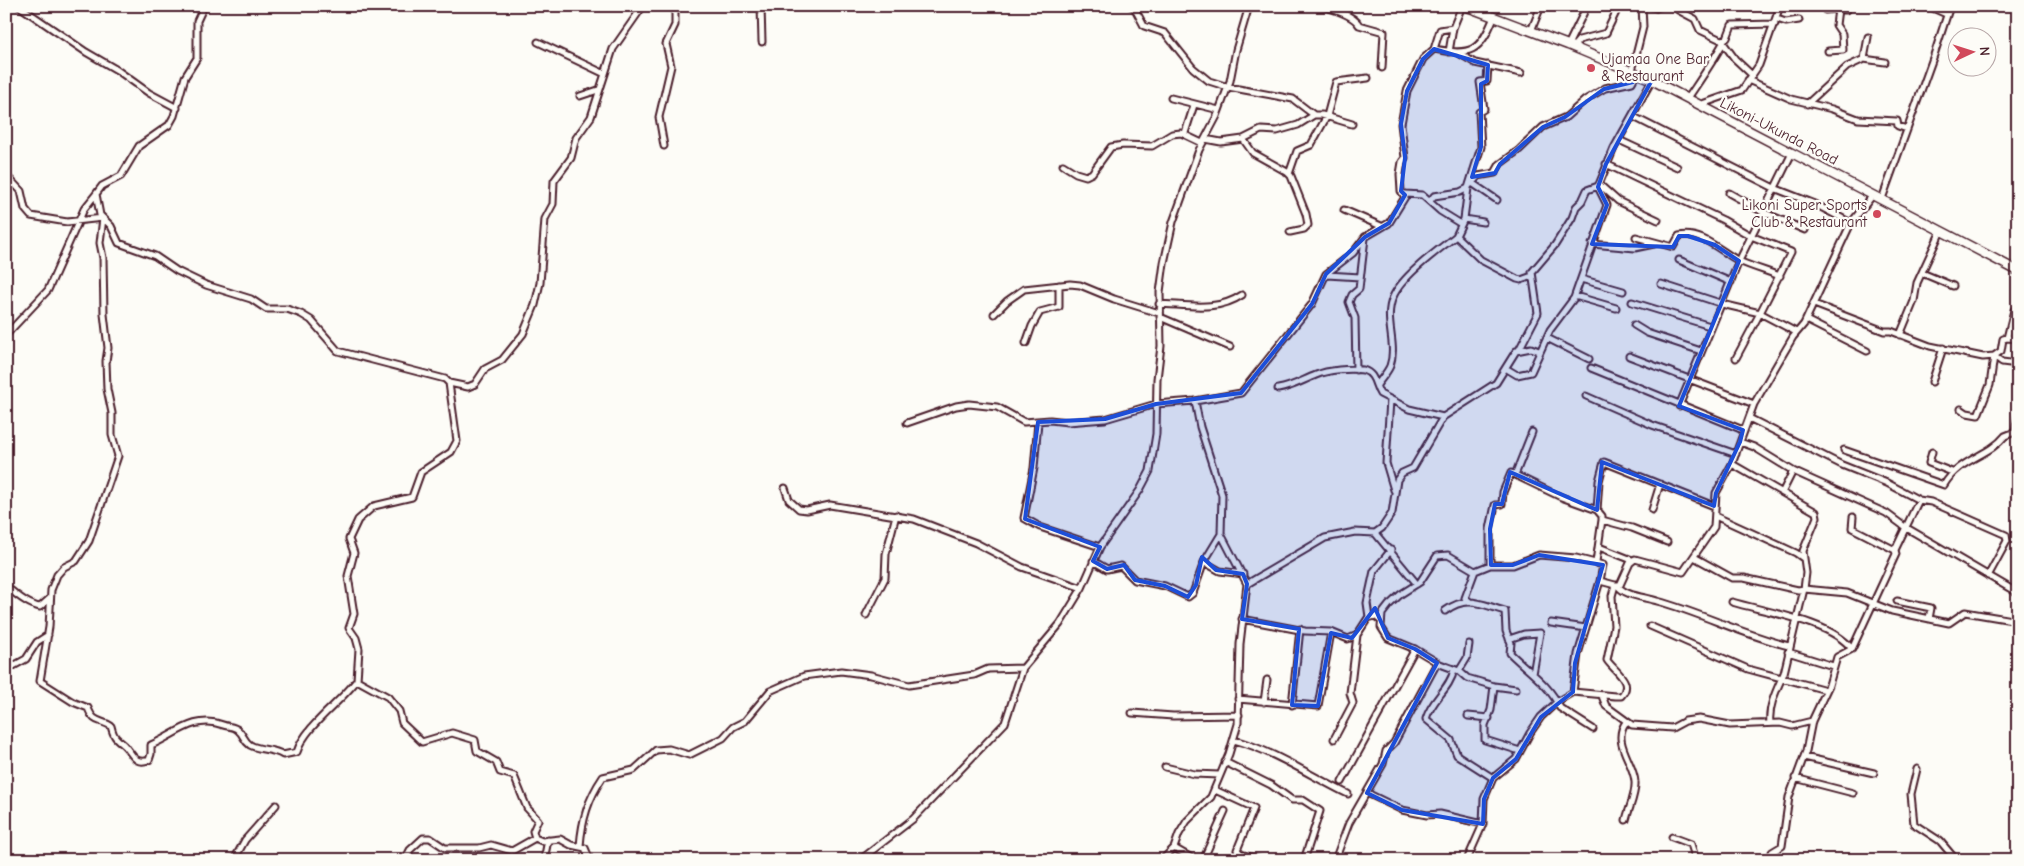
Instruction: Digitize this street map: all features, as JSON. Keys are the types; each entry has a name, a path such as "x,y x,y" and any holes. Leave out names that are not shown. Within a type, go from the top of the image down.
{"highway":[{"name":"Likoni-Ukunda Road","path":"1464,6 1571,46 1652,80 2018,271"}],"street":[{"path":"19,6 148,93 177,108"},
{"path":"6,335 48,290 81,220 84,209 102,186 124,173 139,146 169,125 177,108 177,98 189,67 197,58 197,21 204,6"},
{"path":"449,384 468,387 475,384 485,369 502,360 523,334 535,305 540,283 545,219 553,204 554,182 571,158 576,138 591,118 598,90 613,49 643,6"},
{"path":"664,146 659,117 671,66 666,44 675,23 675,6"},
{"path":"761,6 762,42"},
{"path":"1131,6 1134,7 1144,26 1165,33 1196,71 1209,80 1228,87 1292,99 1314,115 1326,116 1352,124"},
{"path":"860,860 913,819 1005,723 1024,668 1056,630 1082,588 1100,547 1140,490 1150,471 1154,454 1157,379 1161,346 1159,304 1162,276 1173,222 1203,141 1228,87 1236,50 1250,6"},
{"path":"1322,6 1357,21 1359,25 1384,32 1382,68"},
{"path":"1449,52 1453,28 1464,6"},
{"path":"1531,31 1541,6"},
{"path":"1571,46 1587,6"},
{"path":"1571,46 1580,40 1606,33 1619,6"},
{"path":"1430,201 1434,196 1460,192 1478,176 1495,173 1500,164 1519,150 1543,127 1566,117 1586,100 1604,89 1632,82 1643,27 1642,6"},
{"path":"1648,6 1656,8 1661,6"},
{"path":"1679,6 1678,10 1695,19 1700,30 1722,42 1735,59 1751,74"},
{"path":"1699,105 1718,97 1740,92 1759,65 1780,6"},
{"path":"1823,6 1825,10 1846,10 1848,6"},
{"path":"1928,6 1946,14"},
{"path":"1882,199 1950,6"},
{"path":"1828,52 1840,51 1844,48 1842,34 1836,25 1838,9"},
{"path":"1434,50 1457,53 1467,52 1482,43 1494,17"},
{"path":"1688,98 1701,81 1705,70 1722,42 1726,39 1732,25 1746,22 1786,22 1799,20"},
{"path":"1453,28 1440,30 1434,50 1423,59 1407,92 1401,134 1405,158 1402,162 1400,174 1401,191 1405,194 1422,195 1448,217 1463,222 1483,222"},
{"path":"1864,59 1868,37"},
{"path":"538,42 604,74"},
{"path":"1457,53 1468,57 1475,63 1521,73"},
{"path":"1807,104 1848,66 1864,59 1886,62"},
{"path":"1376,385 1388,370 1392,359 1389,320 1393,297 1426,258 1456,236 1463,222 1470,185 1481,147 1479,112 1484,109 1484,105 1480,82 1487,81 1488,65"},
{"path":"1289,174 1297,151 1311,145 1326,116 1336,82 1368,78"},
{"path":"1507,368 1517,375 1529,374 1550,330 1575,296 1607,204 1599,185 1606,164 1652,80"},
{"path":"1748,80 1807,104 1832,108 1864,120 1896,121 1898,126 1907,129"},
{"path":"580,96 598,90"},
{"path":"1170,98 1219,110"},
{"path":"1185,133 1194,105"},
{"path":"1064,165 1076,173 1086,176 1092,172 1112,147 1123,145 1152,146 1172,134 1185,133 1203,141 1221,142 1243,139 1261,130 1277,131 1295,126 1314,115"},
{"path":"1632,116 1774,188 1815,204 1852,223"},
{"path":"1243,139 1252,153 1289,174 1306,214 1308,225 1304,229 1290,232"},
{"path":"1619,140 1677,167"},
{"path":"1678,406 1710,326 1722,304 1739,261 1792,152"},
{"path":"1606,164 1723,220 1751,236 1791,252 1736,358"},
{"path":"6,175 21,191 25,209 31,216 66,222 103,218"},
{"path":"1470,185 1497,200"},
{"path":"1599,185 1618,201 1658,220"},
{"path":"1247,584 1324,538 1355,532 1375,533 1385,526 1392,513 1394,490 1402,473 1415,467 1443,417 1492,386 1519,350 1538,314 1532,276 1535,266 1555,245 1572,219 1576,207 1582,201 1586,190 1599,185"},
{"path":"1729,193 1763,212 1805,230"},
{"path":"96,194 100,215 103,218 111,226 119,243 155,256 178,271 211,287 251,299 266,309 284,309 301,314 311,320 338,350 444,379 449,384 458,436 456,446 445,457 421,472 412,497 374,506 358,520 349,539 354,552 348,576 354,614 349,628 356,638 359,649 357,680 332,709 316,721 305,739 300,743 297,752 283,755 275,750 258,748 244,740 239,730 233,727 219,723 199,722 184,726 151,745 152,754 149,760 144,762 130,755 125,746 116,741 110,726 99,723 91,716 88,708 73,702 40,681 48,635 49,599 57,575 64,567 76,561 89,541 118,456 112,435 112,412 107,390 106,361 108,348 104,320 103,258 100,243 103,218"},
{"path":"907,423 956,406 969,404 997,407 1024,422 1050,420 1068,422 1105,419 1156,404 1195,401 1240,392 1312,304 1326,274 1353,253 1365,237 1389,223 1405,194"},
{"path":"1599,547 1632,560 1637,559 1682,572 1694,557 1712,531 1716,493 1732,464 1754,404 1796,332 1806,320 1852,223 1873,194"},
{"path":"1344,210 1382,226"},
{"path":"1900,334 1922,273 1941,231"},
{"path":"1456,236 1481,260 1517,279 1521,280 1532,276"},
{"path":"1636,237 1654,244 1673,247 1679,236 1688,236 1715,245 1739,261 1780,276"},
{"path":"1356,370 1354,318 1349,302 1352,295 1359,289 1365,237"},
{"path":"1592,244 1635,248 1654,244"},
{"path":"1680,260 1731,282"},
{"path":"1922,273 1953,286"},
{"path":"1326,274 1360,278"},
{"path":"1581,279 1623,291"},
{"path":"1661,284 1760,314 1796,332"},
{"path":"1026,343 1032,326 1040,312 1059,306 1059,285"},
{"path":"994,314 1007,301 1024,289 1080,285 1160,315 1230,347"},
{"path":"1159,304 1214,306 1227,304 1242,295"},
{"path":"1575,296 1616,308"},
{"path":"1632,302 1710,326"},
{"path":"1814,304 1884,331 1900,334 1930,346 1983,357 1994,356 2001,351 2002,341 2007,338 2018,339"},
{"path":"2007,338 2014,310 2018,308"},
{"path":"1806,320 1867,352"},
{"path":"1634,325 1646,332 1701,351"},
{"path":"1547,338 1590,359"},
{"path":"1519,350 1530,348 1539,350"},
{"path":"1932,382 1943,348"},
{"path":"1629,356 1754,404"},
{"path":"1994,356 2002,362 2018,364"},
{"path":"1960,409 1967,413 1978,415 1990,386 1994,356"},
{"path":"1591,368 1678,406 1743,430"},
{"path":"1278,389 1291,387 1316,375 1356,370 1368,372 1380,394 1409,409 1443,417"},
{"path":"1586,396 1645,422 1736,454"},
{"path":"1390,400 1386,463 1394,490"},
{"path":"1093,561 1107,569 1124,567 1135,580 1165,586 1188,597 1193,593 1204,562 1221,534 1223,504 1220,487 1202,434 1195,401"},
{"path":"1844,450 1944,485 1952,472 2000,442 2004,436 2015,432 2018,416"},
{"path":"1749,418 1842,465 1896,486 1919,500 1931,502 2007,536 1988,576"},
{"path":"1038,422 1035,461 1024,518 1040,527 1100,547"},
{"path":"1515,475 1532,432"},
{"path":"1740,442 1754,447 1793,471 1866,506 1881,511 2018,593"},
{"path":"1932,452 1929,463 1952,472"},
{"path":"1597,510 1603,463 1714,506"},
{"path":"1732,464 1783,491 1816,512 1817,517 1803,551 1806,573 1804,588 1781,678 1770,711 1770,723"},
{"path":"1783,491 1793,471"},
{"path":"1490,565 1490,529 1495,505 1502,504 1509,474 1515,475 1561,497 1597,510 1602,516 1602,520 1596,562"},
{"path":"1652,510 1660,484"},
{"path":"785,488 790,500 799,509 807,510 830,505 923,521 968,539 1022,567 1082,588"},
{"path":"1770,860 1771,852 1782,846 1788,800 1804,757 1817,706 1826,690 1838,655 1852,649 1874,604 1896,554 1895,550 1919,500"},
{"path":"866,615 885,578 886,554 896,515"},
{"path":"1715,516 1803,558"},
{"path":"1853,518 1852,528 1895,550"},
{"path":"1602,520 1632,528 1667,542"},
{"path":"1375,533 1391,550 1417,584"},
{"path":"1162,860 1174,848 1182,828 1193,814 1208,802 1215,790 1219,775 1234,740 1239,715 1242,619 1247,584 1221,534"},
{"path":"1391,550 1374,571 1367,603 1377,617 1382,631 1388,638 1415,649 1437,663 1457,670 1467,678 1494,686 1516,689"},
{"path":"1242,619 1300,629 1331,632 1348,639 1357,635 1394,599 1417,584 1429,570 1435,558 1440,555 1448,555 1475,571"},
{"path":"1469,601 1465,598 1465,593 1475,571 1490,565 1513,565 1539,555 1596,562 1603,565 1600,581 1575,663 1573,692"},
{"path":"1694,557 1734,578 1744,578 1798,590 1804,588 1847,593 1892,611 1949,623 1965,612 2018,621"},
{"path":"1466,860 1483,824 1484,799 1493,778 1516,759 1536,723 1558,701 1573,692 1602,696 1621,696 1625,689 1622,676 1607,660 1614,626 1612,596 1616,586 1621,583 1632,560"},
{"path":"1204,562 1220,571 1243,574"},
{"path":"1600,581 1630,593 1688,611 1834,666"},
{"path":"6,586 35,606 40,607 49,599"},
{"path":"1444,611 1454,604 1469,601 1505,611 1509,651 1545,684 1558,701 1560,708 1594,729"},
{"path":"1897,601 1931,608 1929,619"},
{"path":"1732,602 1797,619 1845,639 1852,649"},
{"path":"1551,623 1586,628"},
{"path":"1650,626 1732,663 1826,690"},
{"path":"1292,705 1300,629"},
{"path":"1238,699 1318,706 1331,632"},
{"path":"1509,639 1524,634 1540,633 1533,660 1533,674"},
{"path":"6,670 26,659 37,642 48,635"},
{"path":"1334,739 1353,703 1350,693 1357,635"},
{"path":"1469,644 1467,658 1457,670 1448,686 1436,699 1426,719 1451,740 1457,755 1493,778"},
{"path":"1342,782 1415,649"},
{"path":"1335,860 1349,824 1383,764 1386,751 1394,742 1437,663"},
{"path":"580,846 583,817 603,777 634,770 656,750 669,749 689,754 723,738 733,727 745,721 770,691 791,680 834,671 871,675 909,686 974,675 988,669 1024,668"},
{"path":"357,680 388,697 400,711 402,723 422,742 452,733 475,740 477,751 496,762 500,772 514,776 527,808 538,820 533,831 535,838"},
{"path":"1264,702 1267,680"},
{"path":"1494,686 1489,718 1485,725 1486,742 1520,751"},
{"path":"1602,696 1604,704 1632,725 1672,728 1685,721 1699,719 1734,725 1770,723 1792,726 1812,721"},
{"path":"1132,713 1182,716 1239,715"},
{"path":"1468,716 1489,718"},
{"path":"1626,722 1622,728 1621,744 1636,782 1634,796 1626,820"},
{"path":"1234,740 1264,749 1276,758 1348,794"},
{"path":"1804,757 1874,773"},
{"path":"1225,762 1271,785 1292,800 1303,800 1320,811 1304,860"},
{"path":"1165,767 1194,774 1219,775"},
{"path":"1917,769 1911,802 1914,824 1940,841 1956,860"},
{"path":"1795,778 1853,793"},
{"path":"1215,790 1254,808 1237,850 1241,854 1262,858"},
{"path":"1367,793 1402,810 1427,815 1440,814 1483,824"},
{"path":"234,860 245,840 276,805"},
{"path":"1203,860 1225,811"},
{"path":"1672,837 1691,844 1694,859 1704,860"},
{"path":"406,860 410,850 423,838 430,838 445,848 479,848 491,845 512,851 535,838 560,839 571,845 585,848 590,860"},
{"path":"544,860 548,840"},
{"path":"1174,848 1195,860"}],"highlighted area":[{"path":"1434,49 1488,65 1487,81 1481,84 1481,147 1472,177 1495,173 1500,164 1543,127 1565,117 1604,89 1633,82 1637,73 1652,80 1606,164 1598,187 1607,205 1592,244 1673,247 1679,236 1688,236 1715,245 1739,261 1679,406 1743,430 1740,442 1716,493 1714,506 1602,462 1597,510 1510,472 1502,504 1495,504 1490,529 1491,565 1513,565 1539,555 1603,565 1575,663 1573,692 1541,717 1516,759 1493,778 1484,799 1483,824 1402,810 1367,793 1437,663 1415,649 1388,638 1375,608 1352,638 1331,633 1318,706 1292,705 1299,629 1242,619 1247,584 1243,574 1216,570 1202,557 1196,585 1188,597 1165,586 1135,580 1124,565 1107,569 1093,561 1100,547 1025,519 1038,422 1105,419 1156,404 1241,393 1312,304 1326,274 1365,237 1389,223 1398,208 1405,195 1401,191 1405,158 1401,124 1407,91 1423,59"}],"place":[{"name":"Ujamaa One Bar & Restaurant","path":"1591,68"},
{"name":"Likoni Super Sports Club & Restaurant","path":"1877,214"}]}
